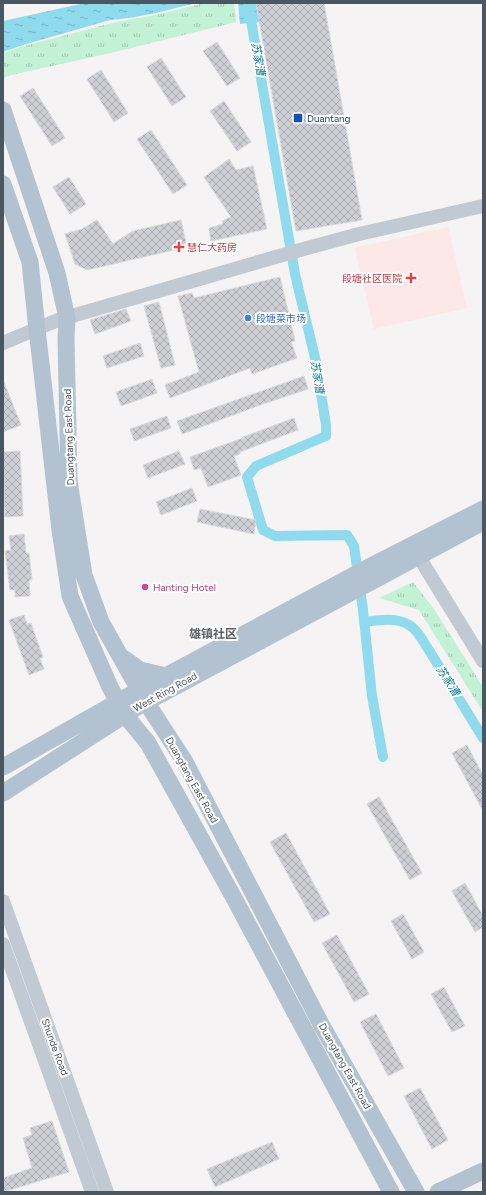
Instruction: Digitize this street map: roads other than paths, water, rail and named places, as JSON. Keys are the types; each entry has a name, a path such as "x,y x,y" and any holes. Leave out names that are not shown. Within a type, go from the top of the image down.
{"main road":[{"name":"Duangtang East Road","path":"3,110 57,273 67,318 66,339 69,481 84,575 101,622 143,696 185,762 322,1026 416,1192"},
{"name":"Duangtang East Road","path":"3,184 30,262 60,530 70,596 110,687 122,708 148,743 391,1192"},
{"path":"333,594 374,573 483,510"},
{"path":"374,573 419,556 483,522"},
{"name":"West Ring Road","path":"143,696 166,676 333,594"},
{"name":"West Ring Road","path":"3,767 122,708 333,594"},
{"path":"122,658 140,670 166,676"},
{"name":"West Ring Road","path":"3,793 122,708"},
{"path":"438,1192 483,1171"}],"street":[{"path":"3,343 67,318 300,250 360,234 483,206"},
{"path":"419,556 483,661"},
{"name":"Shunde Road","path":"3,901 107,1192"},
{"name":"Shunde Road","path":"3,944 92,1192"}],"water":[{"path":"85,3 196,3 143,16 110,20 3,52 3,21"},
{"path":"238,3 258,3 261,22 240,24"}],"waterway":[{"name":"苏家漕","path":"248,3 295,274 316,362 326,425 326,436 256,466 247,477 263,530 275,536 347,535 354,546 363,610 372,696 383,757"},
{"name":"苏家漕","path":"364,622 393,620 404,622 412,627 423,641 483,738"}],"place":[{"name":"Duantang","path":"298,118"},
{"name":"慧仁大药房","path":"179,247"},
{"name":"段塘社区医院","path":"411,278"},
{"name":"段塘菜市场","path":"248,318"},
{"name":"Hanting Hotel","path":"145,587"}],"district":[{"name":"雄镇社区","path":"213,634"}]}
